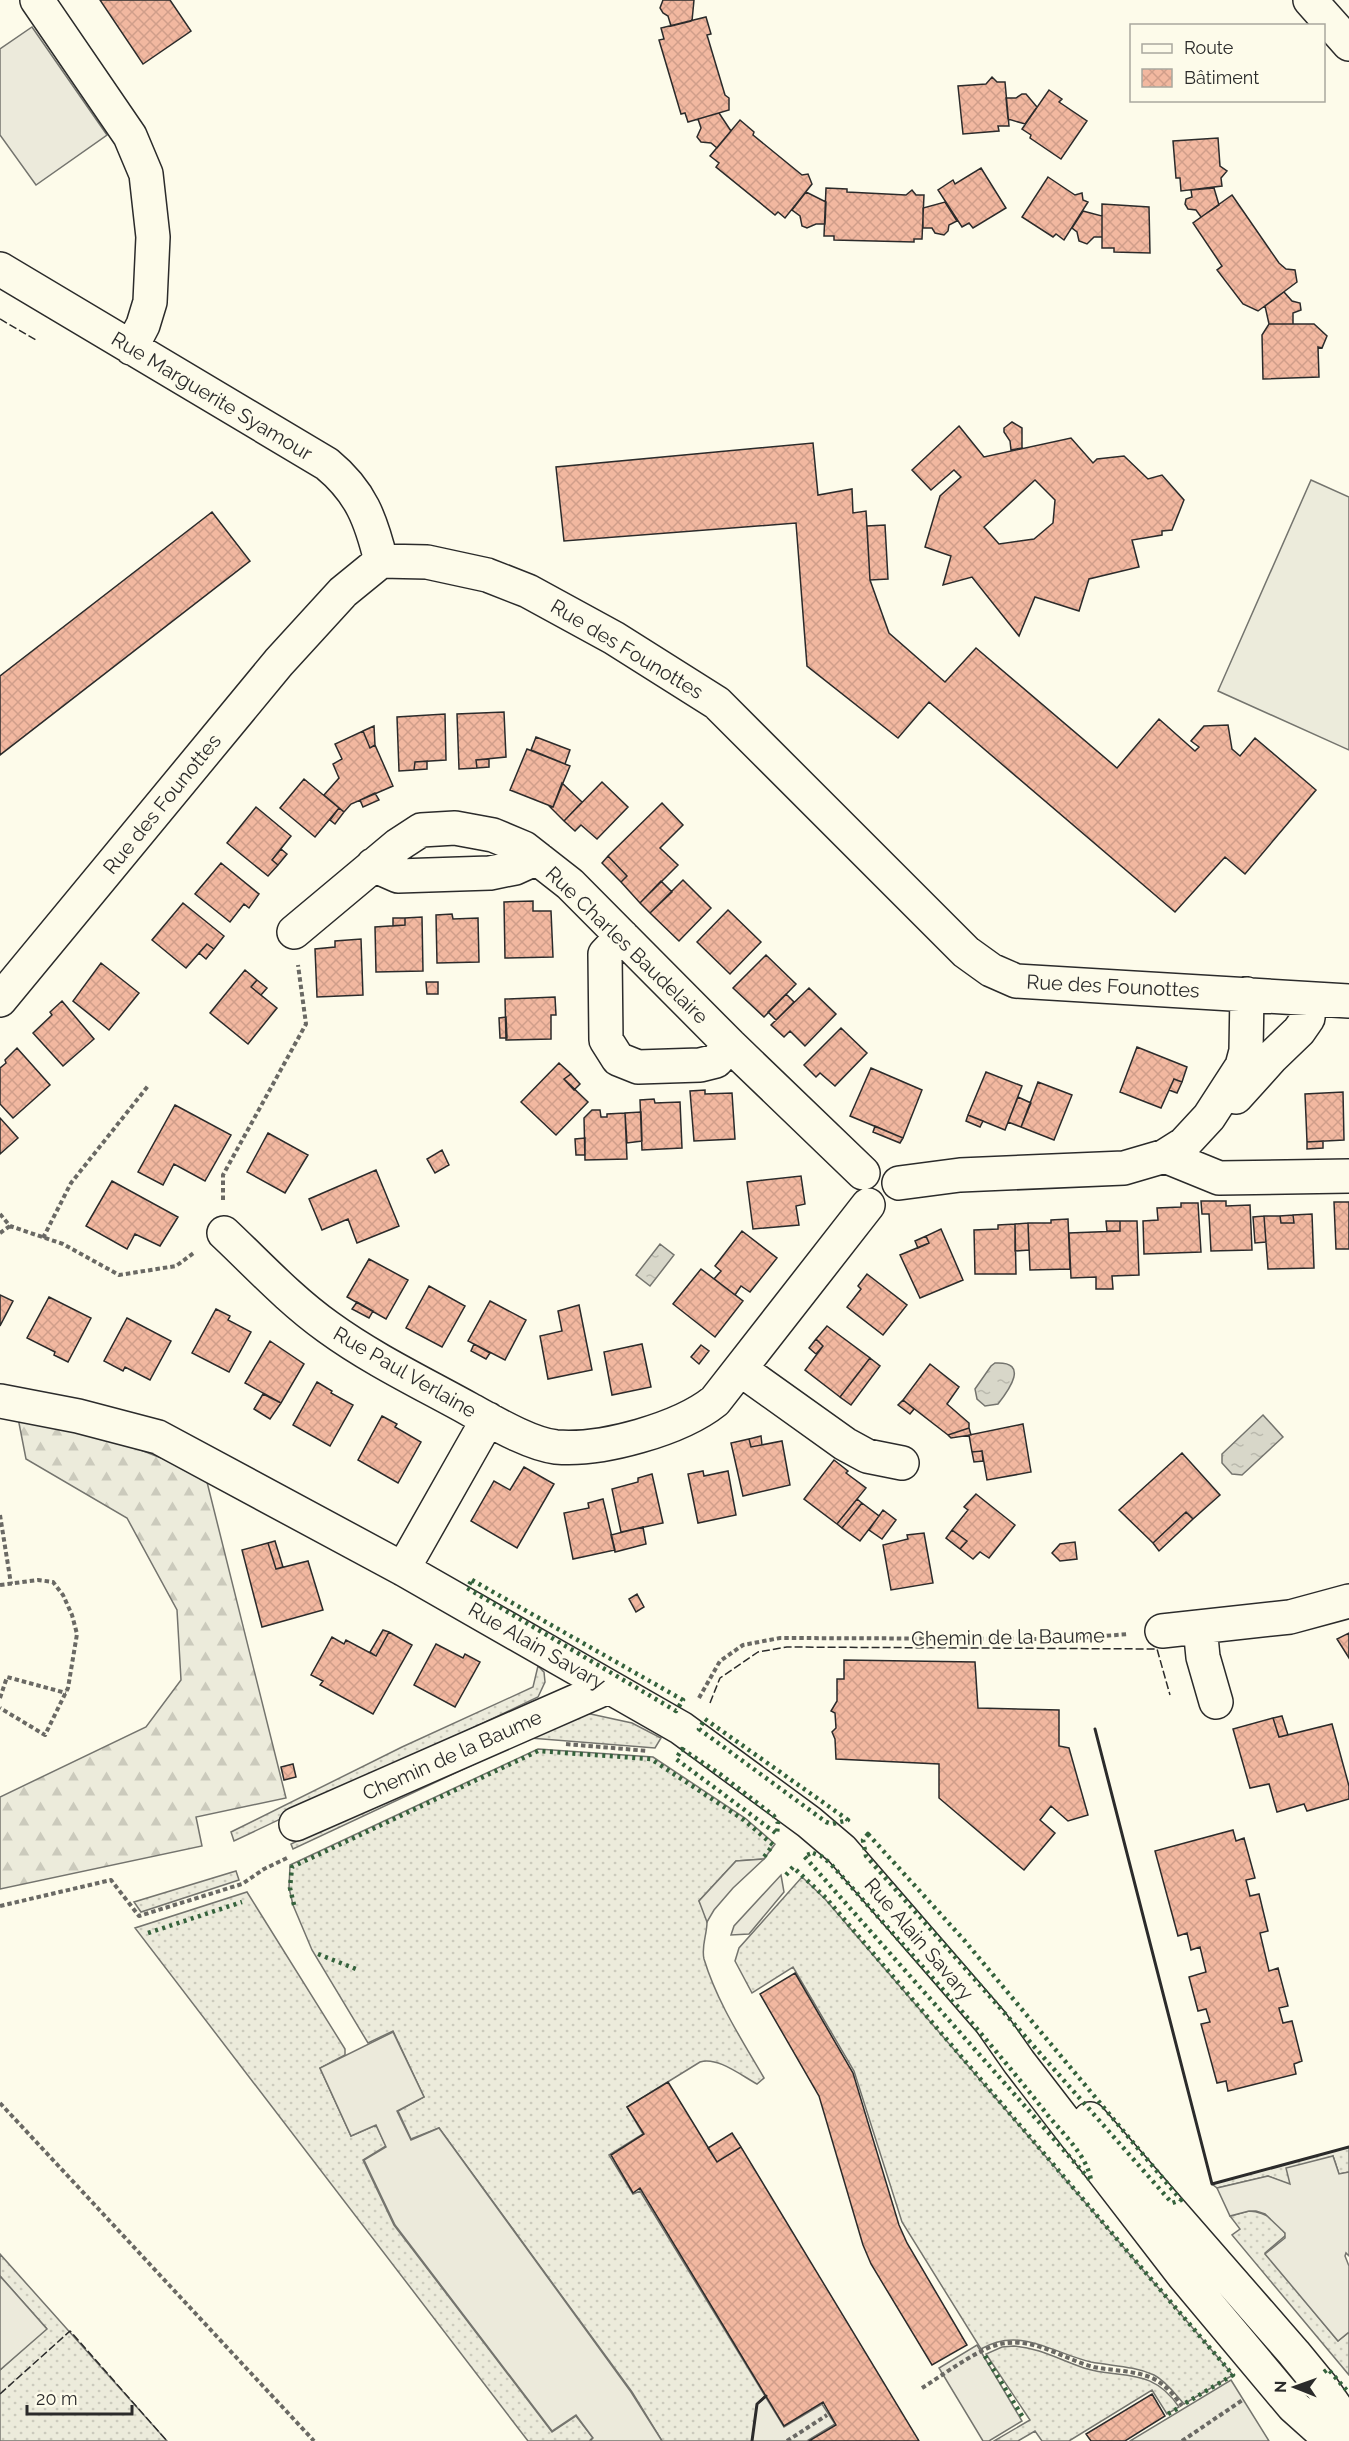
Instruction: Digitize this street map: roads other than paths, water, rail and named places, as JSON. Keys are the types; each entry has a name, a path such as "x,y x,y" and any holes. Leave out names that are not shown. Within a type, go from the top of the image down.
{"street":[{"path":"37,0 130,136 146,174 153,237 150,302 143,325 131,348"},
{"path":"1310,0 1349,44"},
{"name":"Rue Marguerite Syamour","path":"0,269 327,464 342,476 358,496 373,527 381,561"},
{"name":"Rue des Founottes","path":"0,1000 279,662 343,592 381,561 427,562 487,575 528,591 614,638 717,703 966,952 991,970 1016,981 1349,1000"},
{"name":"Rue Charles Baudelaire","path":"294,932 398,845 422,831 455,828 493,834 524,848 570,884 730,1045 863,1173"},
{"path":"373,865 398,876 490,873 515,868 537,858"},
{"path":"622,936 605,954 606,1040 618,1059 638,1067 700,1065 716,1061 730,1045"},
{"path":"899,1183 960,1175 1124,1168 1165,1156 1184,1144 1209,1117 1242,1066 1246,1051 1247,994"},
{"path":"1209,1117 1238,1095 1299,1031 1308,1018 1309,999"},
{"path":"1165,1156 1219,1178 1349,1176"},
{"path":"876,1166 894,1173 899,1183 899,1193 891,1204 878,1208 868,1205 858,1192 863,1173 876,1166"},
{"name":"Rue Paul Verlaine","path":"224,1233 296,1302 361,1350 488,1419 555,1447 618,1441 679,1423 699,1413 715,1401 868,1205"},
{"path":"740,1369 845,1444 867,1456 902,1464"},
{"name":"Rue Alain Savary","path":"0,1401 78,1416 158,1437 403,1569 681,1728 792,1809 842,1850 991,2022 1019,2062 1184,2276 1293,2406 1332,2441"},
{"name":"Rue Paul Verlaine","path":"403,1569 488,1419"},
{"path":"1162,1631 1290,1617 1349,1601"},
{"path":"1200,1627 1203,1657 1216,1702"},
{"name":"Chemin de la Baume","path":"296,1839 608,1687"},
{"name":"Rue Alain Savary","path":"991,2022 1030,2051 1294,2354 1321,2386 1349,2427"}],"water":[{"path":"660,1244 674,1255 650,1286 636,1275"},
{"path":"995,1363 1012,1367 1014,1378 998,1404 985,1406 977,1399 975,1389"},
{"path":"1263,1415 1283,1437 1242,1475 1232,1474 1222,1463 1222,1454"}]}
